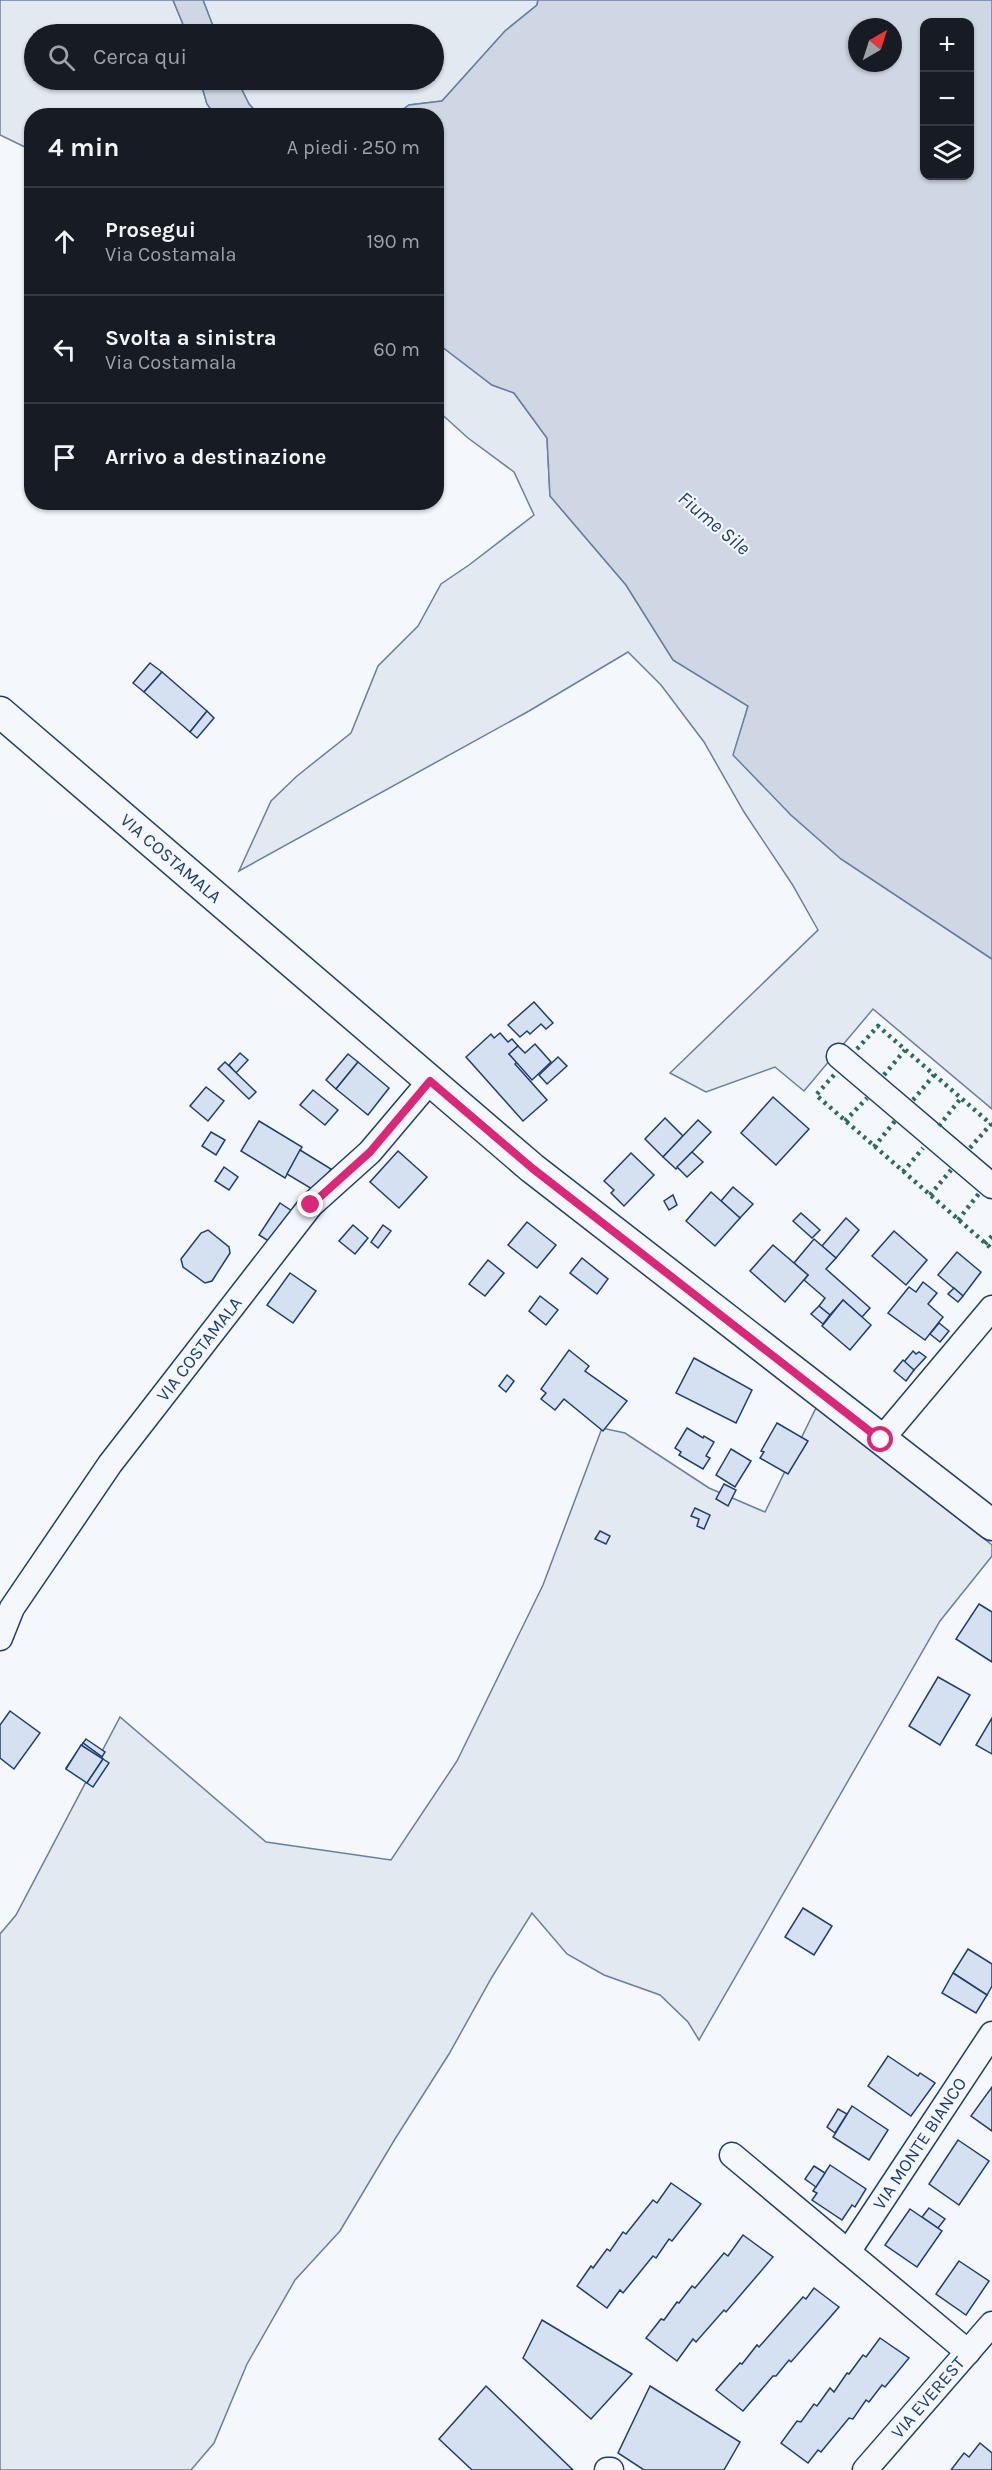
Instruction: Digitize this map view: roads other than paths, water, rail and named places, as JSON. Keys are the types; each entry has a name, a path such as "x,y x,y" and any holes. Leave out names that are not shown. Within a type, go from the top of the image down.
{"main road":[{"name":"VIA COSTAMALA","path":"10,720 532,1168 992,1525"}],"street":[{"path":"839,1056 992,1186"},
{"name":"VIA COSTAMALA","path":"0,1638 12,1608 110,1464 311,1205 370,1152 430,1081"},
{"path":"881,1440 992,1308"},
{"name":"VIA MONTE BIANCO","path":"848,2252 992,2034"},
{"path":"732,2155 968,2352"},
{"name":"VIA EVEREST","path":"865,2470 992,2324"},
{"path":"607,2470 608,2468 611,2470"}],"water":[{"path":"173,0 203,0 212,24 183,24"},
{"name":"Fiume Sile","path":"538,0 992,0 992,959 841,859 791,815 733,755 748,706 673,660 626,585 550,496 547,438 514,393 492,385 444,348 444,108 405,108 409,105 442,101 505,31 537,5"},
{"path":"203,90 242,90 253,108 210,108"}]}
